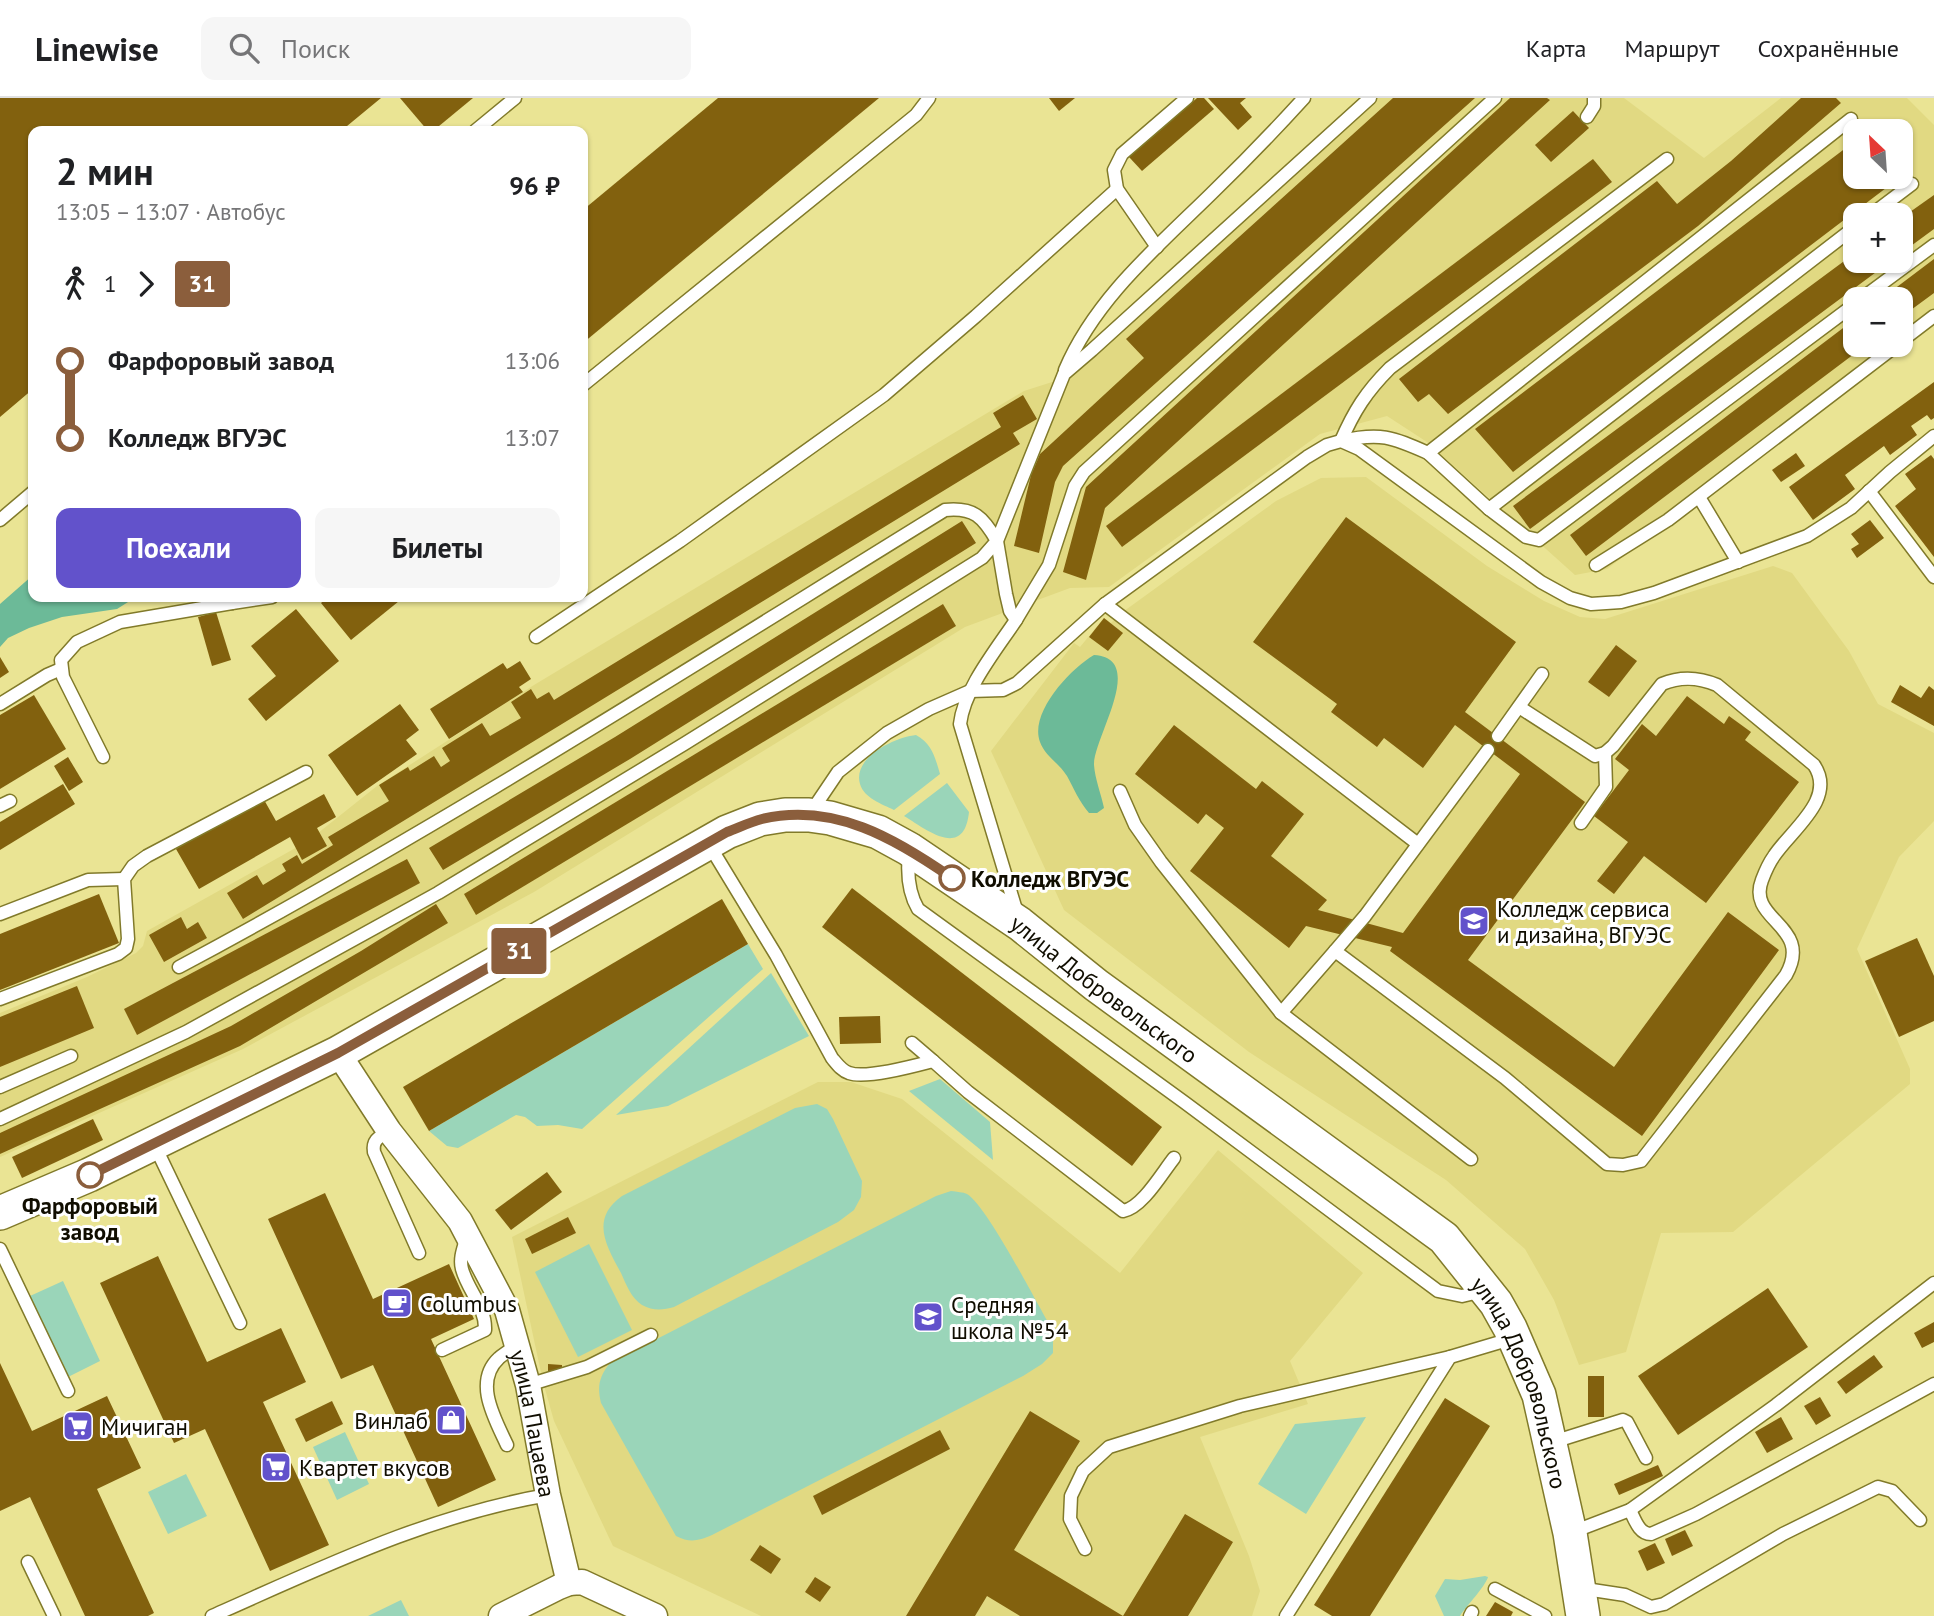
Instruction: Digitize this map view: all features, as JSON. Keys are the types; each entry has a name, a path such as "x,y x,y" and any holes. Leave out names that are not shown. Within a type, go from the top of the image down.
{"main road":[{"name":"улица Добровольского","path":"0,1213 89,1175 338,1053 727,832 760,819 785,815 830,818 878,832 909,849 1020,924 1096,985 1444,1238 1496,1303 1539,1395 1570,1533 1581,1602"}],"street":[{"name":"улица Пацаева","path":"338,1053 389,1131 450,1206 468,1233 507,1310 528,1385 548,1495 569,1583"},
{"path":"501,1616 569,1583 582,1582 655,1616"}],"lane":[{"path":"481,126 515,98"},
{"path":"588,381 916,114 929,98"},
{"path":"1157,247 1117,189 1114,170 1122,155 1187,98"},
{"path":"0,1119 186,1032 438,893 684,744 982,558 997,541 1064,374 1093,318 1157,247 1250,156 1304,98"},
{"path":"1064,374 1370,98"},
{"path":"1020,924 963,738 961,712 970,691 1048,565 1075,486 1084,472 1496,98"},
{"path":"1587,117 1594,106 1594,98"},
{"path":"1427,453 1843,125"},
{"path":"1341,441 1354,410 1390,368 1667,159"},
{"path":"536,637 680,541 884,395 1117,189"},
{"path":"1887,203 1905,189"},
{"path":"1489,509 1843,236"},
{"path":"1877,287 1934,244"},
{"path":"809,815 838,772 887,733 929,709 970,691 1003,690 1017,683 1105,604 1327,445 1367,435 1396,439 1427,453 1489,509 1526,537 1539,540 1843,313"},
{"path":"1913,332 1934,316"},
{"path":"1596,565 1658,527 1881,357"},
{"path":"1341,441 1359,449 1384,466 1541,582 1570,598 1591,604 1621,602 1654,593 1807,536 1850,508 1934,436"},
{"path":"1869,491 1934,577"},
{"path":"0,520 28,496"},
{"path":"1699,497 1738,562"},
{"path":"179,967 338,880 600,723 945,510 960,509 985,520 997,541 1010,611 1016,620"},
{"path":"103,757 61,669 61,660 77,642 121,622 221,602"},
{"path":"1105,604 1418,844"},
{"path":"0,704 47,674 61,669"},
{"path":"1497,736 1542,674"},
{"path":"1335,951 1505,1078 1607,1164 1623,1165 1641,1161 1792,963 1792,941 1761,903 1759,894 1761,882 1773,857 1820,795 1821,783 1814,765 1717,684 1705,679 1674,679 1662,684 1613,746 1595,755 1519,707"},
{"path":"1281,1013 1365,916 1488,750"},
{"path":"1581,823 1606,787 1605,752"},
{"path":"0,999 118,954 126,948 128,939 124,879 134,866 147,856 306,772"},
{"path":"1120,791 1135,825 1161,862 1281,1013 1471,1159"},
{"path":"708,843 776,955 832,1058 841,1069 850,1074 872,1073 933,1061"},
{"path":"909,849 911,898 918,909 1195,1109 1438,1291 1462,1296 1486,1290"},
{"path":"0,914 88,880 124,879"},
{"path":"912,1043 968,1091 1123,1211 1140,1202 1174,1158"},
{"path":"0,1087 71,1056"},
{"path":"389,1131 376,1139 373,1144 374,1152 419,1253"},
{"path":"154,1144 240,1323"},
{"path":"442,1350 485,1331 486,1319 462,1269 461,1255 468,1233"},
{"path":"0,1249 68,1391"},
{"path":"1570,1533 1630,1510 1776,1405 1934,1283"},
{"path":"528,1385 587,1367 651,1335"},
{"path":"1085,1549 1070,1519 1071,1496 1083,1472 1109,1447 1240,1406 1450,1357 1514,1338"},
{"path":"507,1445 489,1405 487,1382 497,1359 518,1344"},
{"path":"1290,1613 1450,1357"},
{"path":"1630,1510 1641,1531 1651,1534 1696,1514 1934,1384"},
{"path":"1549,1443 1623,1420 1627,1422 1646,1458"},
{"path":"1581,1602 1625,1595 1651,1607 1664,1604 1783,1534 1878,1487 1892,1491 1920,1520"},
{"path":"212,1616 435,1522 507,1502 548,1495"},
{"path":"28,1562 54,1616"},
{"path":"1495,1589 1545,1616"}],"shaded area":[{"path":"1377,98 1624,98 1704,158 1781,98 1907,98 1934,125 1934,325 1913,341 1913,287 1843,287 1843,357 1891,357 1607,569 1575,575 1427,442 1387,416 1320,434 1109,587 1070,588 965,627 534,892 243,1049 0,1157 0,1013 87,977 136,953 143,946 147,931 308,841 377,786 534,685 1024,391 1071,376"},
{"name":"Колледж сервиса и дизайна, ВГУЭС","path":"1366,477 1487,566 1544,601 1580,617 1605,619 1773,566 1792,573 1849,651 1878,704 1934,733 1934,821 1899,857 1857,949 1910,1069 1910,1084 1733,1232 1661,1233 1626,1352 1579,1365 1554,1300 1525,1249 1446,1180 1249,1052 1064,910 991,751 1074,643 1080,647 1104,618 1111,623 1276,501 1321,478"},
{"name":"Средняя школа №54","path":"818,1082 851,1082 902,1099 1120,1273 1218,1150 1363,1273 1290,1361 1308,1404 1200,1437 1249,1556 1260,1591 1252,1616 761,1616 613,1546 554,1421 512,1237"}],"green space":[{"path":"28,579 28,602 128,602 117,609 62,617 29,628 8,638 0,647 0,604"},
{"path":"1094,655 1109,659 1117,670 1117,684 1094,765 1104,808 1097,813 1089,813 1064,771 1042,747 1038,731 1040,718 1054,693 1074,670"},
{"path":"916,735 929,747 940,774 894,810 865,793 859,774 869,757 878,750 887,744"},
{"path":"947,783 969,812 966,827 960,835 952,838 933,834 904,816"},
{"path":"748,944 763,969 582,1129 558,1125 537,1126 525,1117 516,1115 458,1148 447,1146 429,1131"},
{"path":"771,973 809,1036 668,1106 616,1115"},
{"path":"940,1079 990,1122 993,1160 909,1091"},
{"path":"817,1104 827,1109 833,1119 862,1181 861,1197 854,1210 838,1222 674,1307 654,1309 638,1302 629,1290 606,1242 604,1223 612,1205 622,1196 795,1108"},
{"path":"951,1191 967,1194 986,1215 1048,1322 1053,1339 1053,1353 1023,1376 712,1535 694,1540 676,1536 601,1403 600,1382 610,1363 936,1196"},
{"path":"589,1244 632,1330 578,1357 535,1272"},
{"path":"63,1281 100,1361 68,1377 30,1296"},
{"path":"1366,1417 1306,1514 1258,1484 1295,1424"},
{"path":"345,1432 369,1484 337,1500 313,1447"},
{"path":"186,1474 207,1516 168,1534 148,1492"},
{"path":"1488,1577 1483,1586 1460,1616 1444,1616 1435,1596 1445,1579 1460,1580"},
{"path":"401,1600 409,1616 368,1616"}],"building":[{"path":"0,98 381,98 347,126 28,126 28,393 0,417"},
{"path":"400,98 473,98 439,126 424,126"},
{"path":"718,98 879,98 588,339 588,206"},
{"path":"1049,98 1075,98 1059,111"},
{"path":"1197,98 1204,98 1214,109 1142,171 1129,157"},
{"path":"1208,98 1246,98 1240,103 1252,117 1238,130"},
{"path":"1393,98 1475,98 1063,466 1055,482 1039,553 1014,546 1031,475 1040,454 1144,358 1126,339"},
{"path":"1510,98 1550,100 1105,508 1086,580 1063,572 1086,487"},
{"path":"1801,98 1836,98 1841,103 1698,226 1448,414 1429,394 1418,402 1399,379 1657,181 1677,204 1731,161"},
{"path":"1573,111 1589,128 1551,162 1535,145"},
{"path":"1843,150 1843,189 1885,189 1866,203 1843,203 1843,221 1513,472 1475,429"},
{"path":"1593,159 1612,182 1122,547 1106,526"},
{"path":"1934,195 1934,229 1913,244 1913,210"},
{"path":"1934,259 1934,293 1913,308 1913,287 1897,287"},
{"path":"1843,262 1843,273 1875,273 1856,287 1843,287 1843,297 1530,529 1513,506"},
{"path":"1843,328 1843,357 1850,357 1586,556 1570,535"},
{"path":"1934,382 1934,418 1931,420 1927,415 1911,426 1917,435 1890,455 1884,446 1845,475 1855,489 1813,520 1789,487"},
{"path":"1023,395 1037,419 1013,433 1020,444 243,919 227,893 257,875 263,885 286,871 282,864 297,855 302,864 333,845 328,837 389,801 379,785 408,767 410,771 434,756 441,767 450,761 442,748 482,723 490,736 521,718 511,702 531,689 537,699 549,692 554,700 1001,427 993,413"},
{"path":"1796,453 1805,466 1781,482 1772,470"},
{"path":"1931,455 1934,459 1934,557 1895,506 1916,489 1905,474"},
{"path":"1346,517 1516,642 1465,712 1585,802 1468,960 1614,1067 1728,912 1779,950 1642,1136 1390,951 1392,947 1306,926 1289,948 1190,871 1224,828 1206,814 1198,824 1135,774 1174,725 1256,789 1262,781 1304,814 1271,856 1327,900 1318,910 1403,933 1520,774 1455,725 1423,768 1384,738 1377,747 1331,712 1337,704 1253,642"},
{"path":"1870,520 1884,538 1857,558 1851,549 1859,544 1851,534"},
{"path":"962,521 976,543 630,759 443,870 429,848 615,737"},
{"path":"322,602 398,602 351,640"},
{"path":"943,604 956,626 476,915 464,894"},
{"path":"296,609 339,661 266,721 248,699 276,676 251,646"},
{"path":"216,612 231,660 212,666 198,617"},
{"path":"1104,618 1123,633 1108,651 1089,637"},
{"path":"1616,645 1637,661 1609,697 1588,682"},
{"path":"0,657 9,672 0,678"},
{"path":"520,661 531,679 519,687 523,692 449,739 430,709 503,663 507,669"},
{"path":"1900,685 1921,698 1929,686 1934,690 1934,726 1891,702"},
{"path":"34,695 66,749 0,789 0,715"},
{"path":"1687,696 1724,724 1729,716 1751,732 1745,740 1799,782 1706,903 1644,856 1614,894 1597,881 1628,842 1594,816 1629,770 1615,759 1642,724 1656,736"},
{"path":"400,704 419,730 406,740 417,754 357,796 328,755"},
{"path":"68,757 83,782 69,791 54,766"},
{"path":"63,784 75,804 0,850 0,822"},
{"path":"324,794 336,817 317,828 327,846 302,860 290,837 199,889 176,849 263,798 276,821"},
{"path":"407,859 420,883 137,1035 124,1009"},
{"path":"852,888 1162,1127 1132,1166 822,927"},
{"path":"99,894 119,943 0,990 0,934"},
{"path":"722,899 748,944 429,1131 403,1087"},
{"path":"436,904 448,923 240,1046 0,1154 0,1133 231,1026"},
{"path":"181,917 187,929 198,922 207,938 164,962 149,935"},
{"path":"1917,938 1934,976 1934,1021 1899,1037 1865,961"},
{"path":"77,986 94,1028 0,1067 0,1017"},
{"path":"880,1016 881,1043 840,1044 839,1017"},
{"path":"93,1119 103,1140 22,1178 12,1157"},
{"path":"547,1172 562,1192 511,1230 495,1210"},
{"path":"325,1193 373,1299 449,1264 474,1319 431,1339 496,1480 438,1507 373,1365 341,1379 268,1219"},
{"path":"568,1217 576,1233 532,1254 525,1239"},
{"path":"158,1256 207,1362 281,1328 306,1382 263,1402 329,1545 270,1571 205,1429 174,1443 100,1283"},
{"path":"1768,1288 1808,1347 1678,1435 1638,1376"},
{"path":"1934,1322 1934,1342 1922,1348 1914,1333"},
{"path":"1874,1355 1883,1367 1846,1394 1837,1382"},
{"path":"0,1363 32,1431 107,1396 141,1468 97,1489 154,1613 148,1616 85,1616 30,1497 0,1511"},
{"path":"548,1364 562,1365 562,1374 548,1374"},
{"path":"1588,1376 1604,1376 1604,1417 1588,1417"},
{"path":"1820,1397 1831,1416 1816,1425 1804,1406"},
{"path":"1445,1398 1490,1426 1370,1616 1332,1616 1314,1605"},
{"path":"332,1401 343,1424 306,1442 295,1419"},
{"path":"1030,1411 1080,1441 1014,1550 1123,1616 1020,1616 987,1596 975,1616 906,1616"},
{"path":"1781,1417 1793,1439 1767,1453 1755,1432"},
{"path":"940,1430 950,1449 822,1515 813,1496"},
{"path":"1658,1465 1663,1476 1619,1495 1614,1484"},
{"path":"1185,1514 1233,1542 1188,1616 1123,1616"},
{"path":"1685,1530 1693,1546 1672,1556 1665,1539"},
{"path":"1655,1543 1665,1563 1647,1571 1638,1551"},
{"path":"760,1545 781,1559 771,1574 750,1560"},
{"path":"815,1577 831,1587 820,1602 805,1592"},
{"path":"1495,1602 1513,1612 1511,1616 1486,1616"}],"bus line":[{"name":"31","path":"90,1175 338,1053 727,832 760,819 809,815 830,818 878,832 952,878"}],"place":[{"name":"Колледж ВГУЭС","path":"952,878"},
{"name":"Колледж сервиса и дизайна, ВГУЭС","path":"1474,921"},
{"name":"Фарфоровый завод","path":"90,1175"},
{"name":"Columbus","path":"397,1303"},
{"name":"Средняя школа №54","path":"928,1317"},
{"name":"Винлаб","path":"451,1420"},
{"name":"Мичиган","path":"78,1426"},
{"name":"Квартет вкусов","path":"276,1467"}]}
